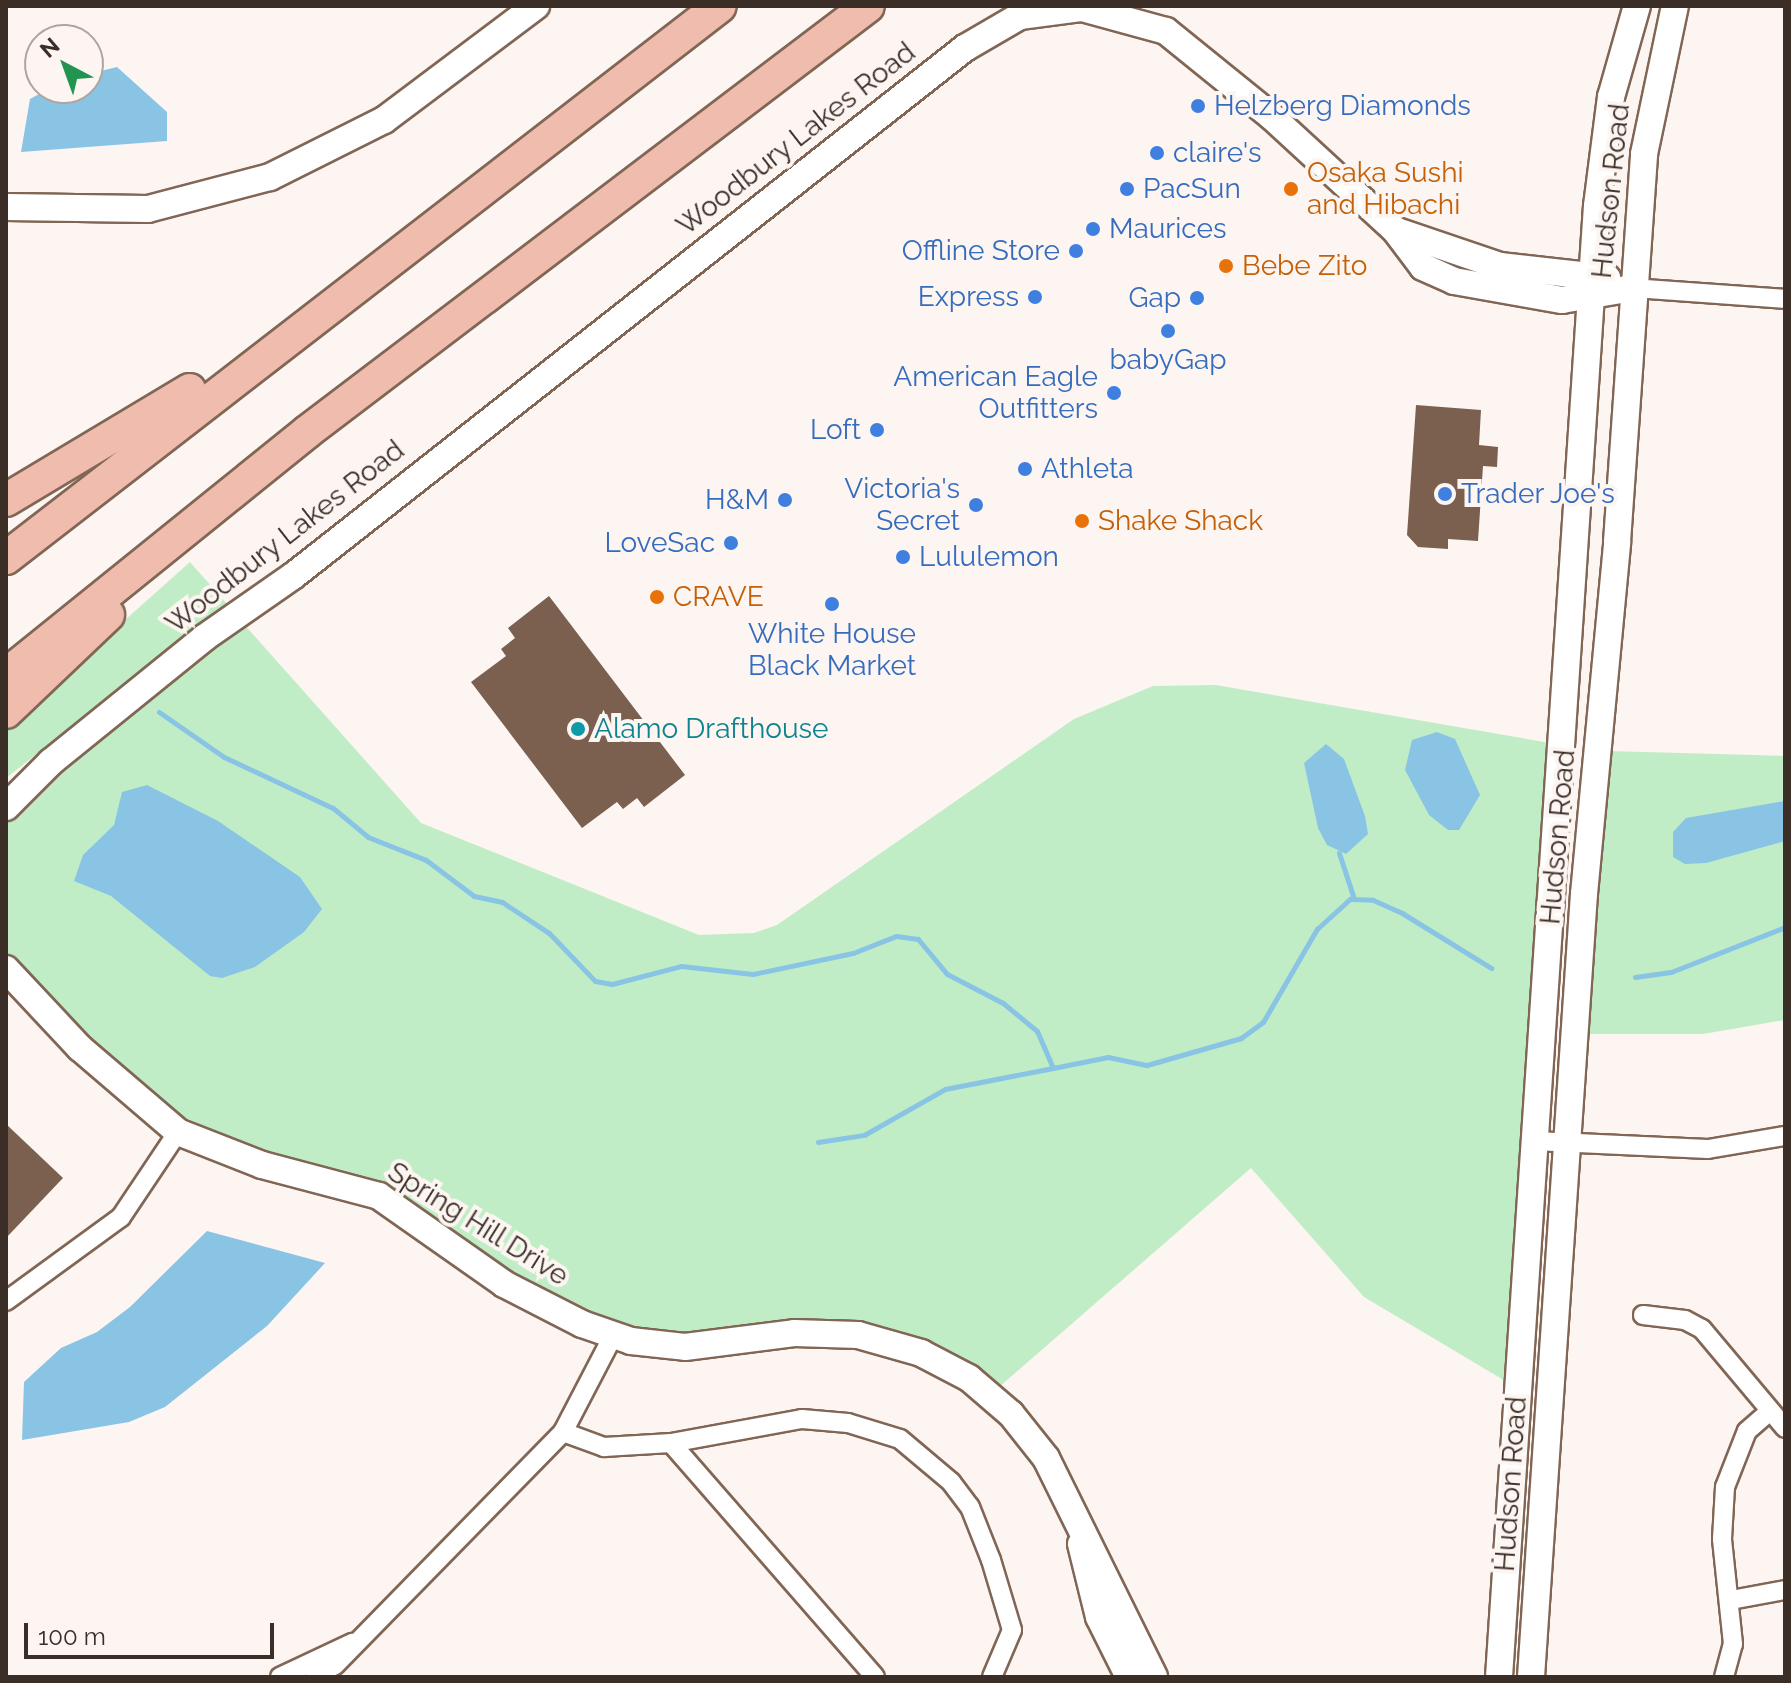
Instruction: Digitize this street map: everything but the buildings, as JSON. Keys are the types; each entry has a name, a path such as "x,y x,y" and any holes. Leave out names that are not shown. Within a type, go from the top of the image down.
{"highway":[{"path":"6,558 345,292 720,6"},
{"path":"6,675 247,478 868,6"},
{"path":"6,500 345,292"},
{"path":"6,712 247,478"}],"street":[{"path":"6,207 148,209 270,177 384,120 536,6"},
{"name":"Hudson Road","path":"1499,1677 1592,272 1611,97 1637,6"},
{"name":"Hudson Road","path":"1531,1677 1566,1144 1633,288 1650,103 1675,6"},
{"name":"Woodbury Lakes Road","path":"6,807 51,762 965,48 1020,16 1082,8 1138,19 1166,31 1203,57 1395,230 1423,267 1454,281 1491,293 1590,300 1633,288"},
{"path":"1395,230 1500,266 1592,272 1633,288 1785,299"},
{"name":"Woodbury Lakes Road","path":"6,787 51,762"},
{"name":"Spring Hill Drive","path":"6,969 80,1048 178,1132 262,1165 379,1196 525,1297 613,1336 685,1347 838,1333 921,1353 969,1378 1024,1427 1055,1474 1080,1537 1154,1677"},
{"path":"6,1301 121,1217 178,1132"},
{"path":"1534,1141 1708,1149 1785,1136"},
{"path":"1643,1315 1685,1320 1702,1329 1721,1345 1769,1412 1785,1428"},
{"path":"315,1677 563,1432 613,1336"},
{"path":"1724,1677 1733,1644 1731,1600 1722,1539 1725,1487 1747,1431 1769,1412"},
{"path":"563,1432 604,1447 671,1443 802,1419 874,1431 929,1458 970,1507 1011,1612 1006,1653 992,1677"},
{"path":"671,1443 875,1677"},
{"name":"Spring Hill Drive","path":"1080,1537 1099,1617 1129,1677"},
{"path":"1731,1600 1785,1590"},
{"path":"280,1677 352,1643"}],"green space":[{"path":"190,562 228,605 6,778 6,726"},
{"path":"242,622 421,823 699,935 754,933 777,925 1074,719 1153,686 1216,685 1550,743 1507,1382 1364,1297 1251,1168 998,1388 930,1346 695,1337 613,1326 540,1294 400,1196 347,1174 283,1160 177,1114 71,1022 6,951 6,816"},
{"path":"1609,751 1785,756 1785,1020 1703,1034 1586,1034"}],"water":[{"path":"117,67 167,112 167,141 21,152 29,104 104,104 104,70"},
{"path":"1437,732 1455,739 1480,795 1459,830 1448,830 1429,815 1405,770 1412,740"},
{"path":"1326,744 1344,759 1365,816 1368,834 1346,854 1327,845 1318,828 1304,763"},
{"path":"147,785 218,821 300,877 322,909 304,932 255,967 222,978 210,976 111,896 74,881 83,855 114,825 122,792"},
{"path":"1785,801 1785,841 1706,863 1685,864 1673,857 1673,832 1686,818"},
{"path":"207,1231 325,1263 267,1326 165,1407 129,1422 22,1440 24,1382 61,1348 97,1332 130,1307"}],"waterway":[{"path":"159,712 224,757 333,808 368,837 426,860 474,896 502,902 549,933 595,981 612,984 681,966 753,974 853,953 896,936 918,939 947,974 1003,1003 1037,1031 1053,1068 1108,1057 1147,1065 1241,1038 1263,1022 1317,929 1350,899 1373,900 1402,913 1491,968"},
{"path":"1339,853 1354,899"},
{"path":"1635,977 1671,972 1785,927"},
{"path":"818,1142 864,1135 945,1089 1053,1068"}],"place":[{"name":"Helzberg Diamonds","path":"1198,106"},
{"name":"claire's","path":"1157,153"},
{"name":"PacSun","path":"1127,189"},
{"name":"Osaka Sushi and Hibachi","path":"1291,189"},
{"name":"Maurices","path":"1093,229"},
{"name":"Offline Store","path":"1076,251"},
{"name":"Bebe Zito","path":"1226,266"},
{"name":"Express","path":"1035,297"},
{"name":"Gap","path":"1197,298"},
{"name":"babyGap","path":"1168,331"},
{"name":"American Eagle Outfitters","path":"1114,393"},
{"name":"Loft","path":"877,430"},
{"name":"Athleta","path":"1025,469"},
{"name":"Trader Joe's","path":"1445,494"},
{"name":"H&M","path":"785,500"},
{"name":"Victoria's Secret","path":"976,505"},
{"name":"Shake Shack","path":"1082,521"},
{"name":"LoveSac","path":"731,543"},
{"name":"Lululemon","path":"903,557"},
{"name":"CRAVE","path":"657,597"},
{"name":"White House Black Market","path":"832,604"},
{"name":"Alamo Drafthouse","path":"578,729"}]}
